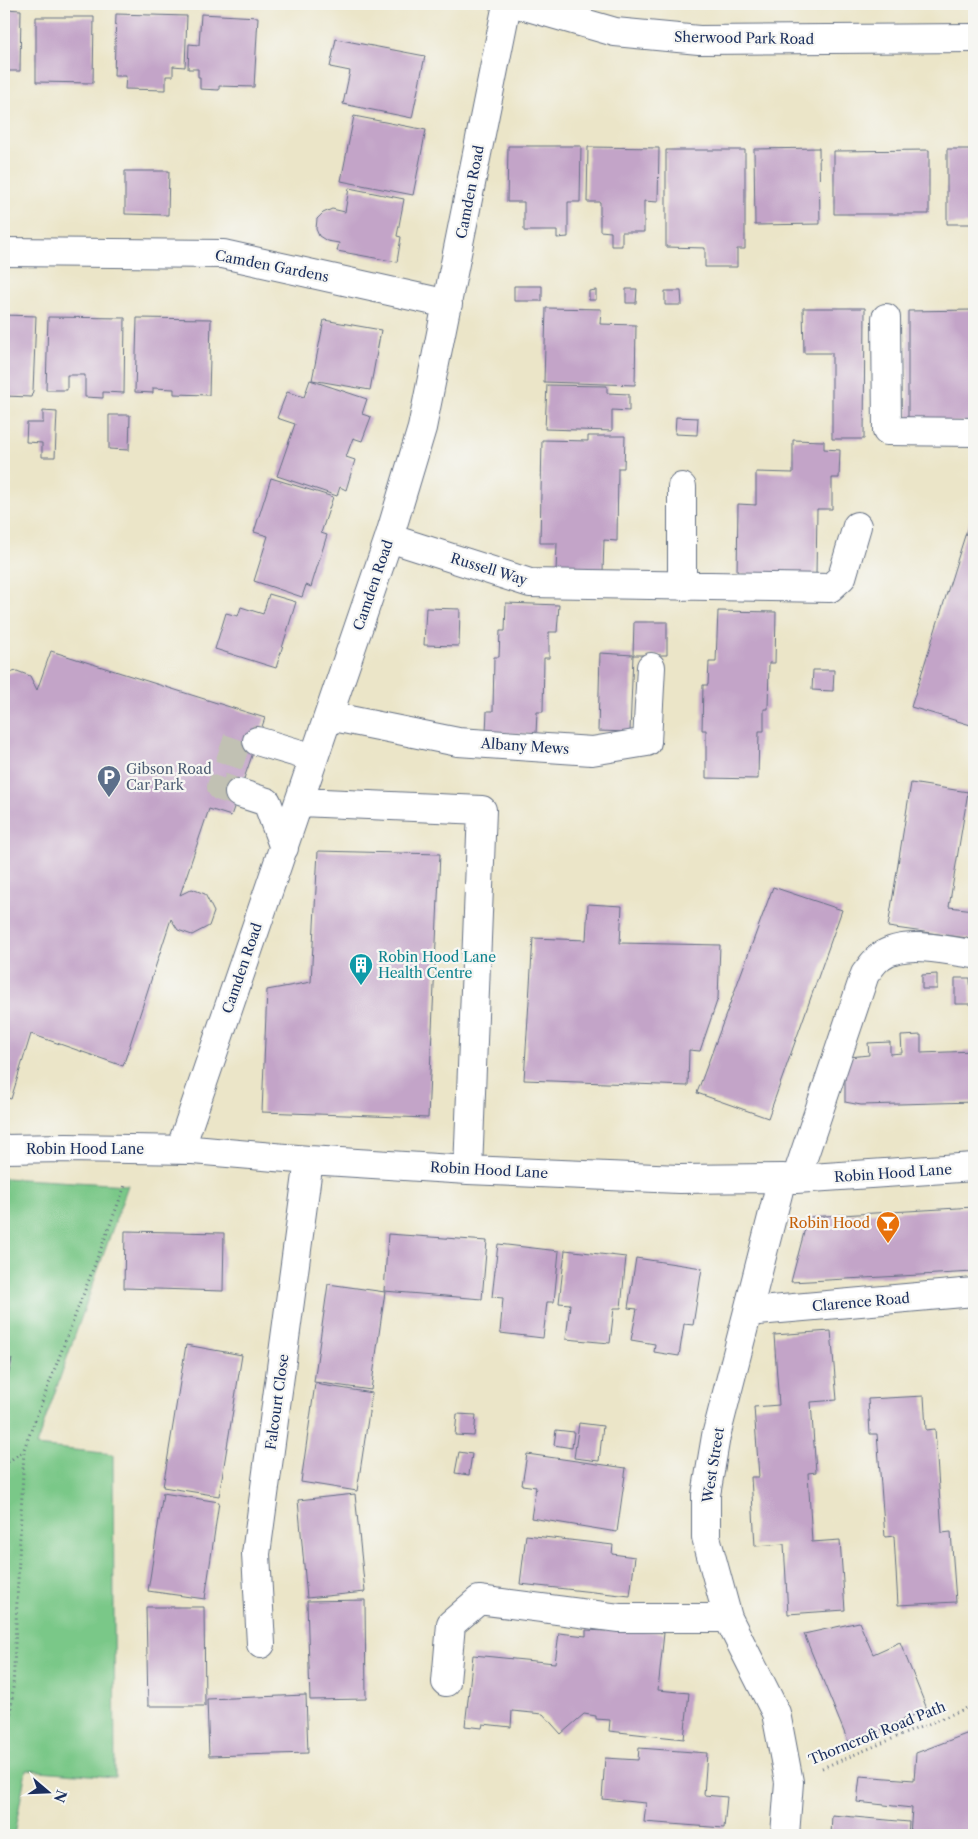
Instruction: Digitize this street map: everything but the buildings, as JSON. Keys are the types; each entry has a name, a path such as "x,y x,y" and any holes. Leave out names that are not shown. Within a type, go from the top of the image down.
{"street":[{"name":"Camden Road","path":"180,1150 389,538 422,428 507,4"},
{"name":"Sherwood Park Road","path":"518,4 615,32 699,40 974,38"},
{"name":"Camden Gardens","path":"4,252 223,254 448,304"},
{"path":"886,318 887,431 974,432"},
{"path":"682,487 682,586"},
{"name":"Russell Way","path":"389,538 530,583 830,588 842,577 857,526"},
{"name":"Albany Mews","path":"329,716 458,742 592,751 647,742 651,666"},
{"path":"257,741 314,758"},
{"path":"239,793 267,802 284,848"},
{"path":"300,802 482,810 468,1170"},
{"name":"West Street","path":"785,1835 788,1782 784,1750 776,1713 728,1618 706,1537 706,1495 716,1436 748,1312 789,1178 865,974 880,956 907,948 925,948 974,954"},
{"name":"Robin Hood Lane","path":"4,1149 180,1150 468,1170 680,1179 789,1178 974,1168"},
{"name":"Falcourt Close","path":"261,1644 256,1554 309,1160"},
{"name":"Clarence Road","path":"748,1312 974,1292"},
{"path":"446,1682 450,1624 479,1600 619,1618 728,1618"}],"path":[{"path":"4,1783 13,1689 24,1449 139,1149"},
{"path":"4,1465 24,1449"},
{"name":"Thorncroft Road Path","path":"788,1782 974,1705"}],"green space":[{"path":"4,1178 128,1185 36,1446 113,1454 115,1777 26,1770 14,1835 4,1835"}],"tunnel":[{"path":"239,793 221,787 239,735 257,741"}],"place":[{"name":"Gibson Road Car Park","path":"109,798"},
{"name":"Robin Hood Lane Health Centre","path":"361,986"},
{"name":"Robin Hood","path":"888,1244"}]}
